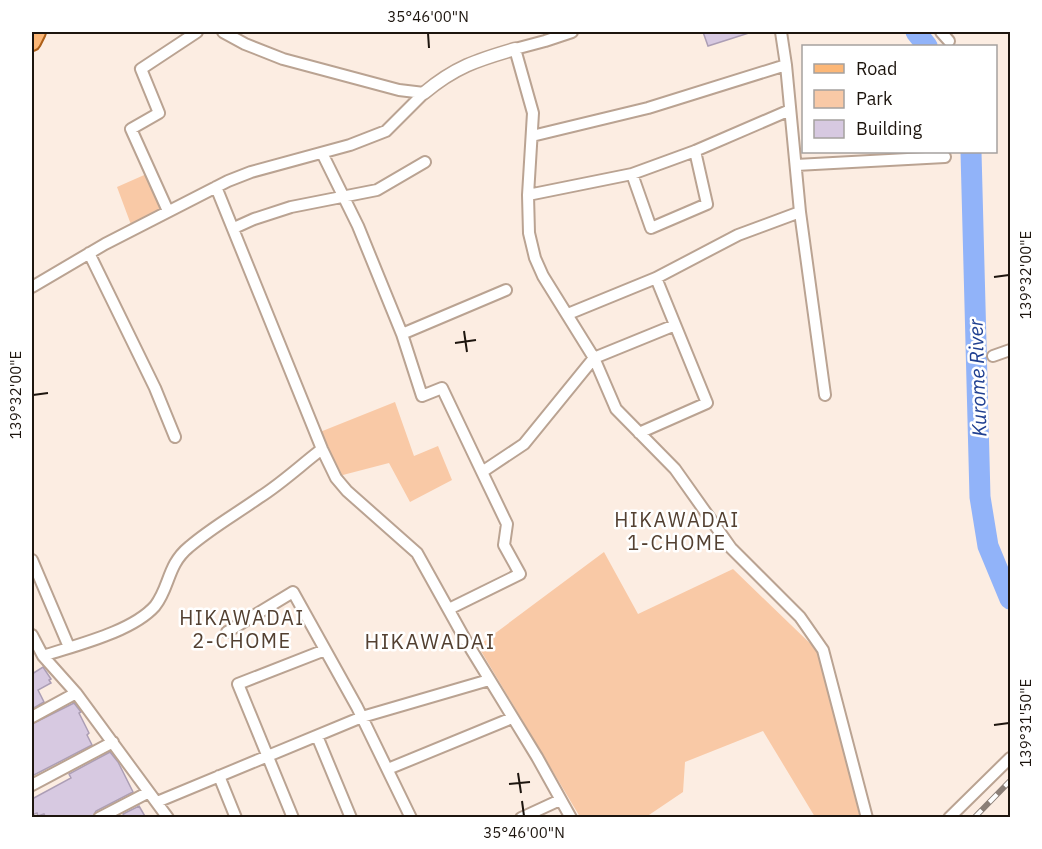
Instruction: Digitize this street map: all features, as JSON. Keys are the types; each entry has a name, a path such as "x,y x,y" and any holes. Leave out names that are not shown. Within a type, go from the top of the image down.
{"main road":[{"path":"32,42 38,32"}],"street":[{"path":"168,211 130,129 159,113 141,69 198,32"},
{"path":"223,32 282,59 399,90 424,93"},
{"path":"32,287 168,211 216,187 251,172 350,145 386,131 438,81 470,62 515,49 542,36 572,32"},
{"path":"781,32 800,212 825,395"},
{"path":"941,32 949,41"},
{"path":"515,49 533,113 528,195 529,233 535,258 543,276 594,358 616,410 675,469 731,548 800,617 823,650 867,818"},
{"path":"532,136 648,108 786,65"},
{"path":"528,195 632,174 695,151 790,110"},
{"path":"632,174 651,228 707,204 695,151"},
{"path":"322,153 358,226 402,334 422,396 442,388 507,524 504,544 520,574 449,609"},
{"path":"796,165 886,156 945,157"},
{"path":"234,228 291,207 377,190 425,162"},
{"path":"216,187 321,449 336,478 347,491 417,553 571,818"},
{"path":"568,314 656,278 738,235 800,212"},
{"path":"89,254 155,387 175,437"},
{"path":"639,434 707,403 656,278"},
{"path":"402,334 506,290"},
{"path":"482,472 524,444 594,358 675,326"},
{"path":"993,356 1011,350"},
{"path":"43,656 122,630 153,607 159,599 173,565 181,554 209,531 262,496 321,449"},
{"path":"32,560 69,647"},
{"path":"227,632 293,592 362,717 411,818"},
{"path":"32,635 43,656 76,693 168,818"},
{"path":"293,818 238,684 325,650"},
{"path":"157,802 362,717 489,680"},
{"path":"32,717 76,693"},
{"path":"388,769 512,718"},
{"path":"317,736 351,818"},
{"path":"32,785 113,742"},
{"path":"949,818 1011,758"},
{"path":"219,776 236,818"},
{"path":"99,818 149,792"},
{"path":"521,818 560,800"}],"green space":[{"path":"151,172 167,213 133,230 117,187"},
{"path":"395,402 414,456 438,446 452,480 410,502 389,463 339,476 320,432"},
{"path":"604,552 638,614 733,569 818,651 860,817 815,817 763,731 685,762 683,792 646,817 580,817 478,646"}],"building":[{"path":"703,32 749,32 749,33 708,46"},
{"path":"43,667 51,683 38,690 44,702 32,709 32,674"},
{"path":"74,703 81,712 79,713 92,745 32,776 32,724"},
{"path":"110,752 118,762 133,792 96,811 92,818 46,818 44,814 32,815 32,799 71,778 69,774"},
{"path":"139,806 146,818 126,818 123,814"}],"waterway":[{"name":"Kurome River","path":"916,32 926,45"},
{"name":"Kurome River","path":"971,153 980,497 988,546 1010,599"}],"railway":[{"path":"974,818 1010,781"}],"district":[{"name":"HIKAWADAI 1-CHOME","path":"677,530"},
{"name":"HIKAWADAI 2-CHOME","path":"242,628"},
{"name":"HIKAWADAI","path":"430,641"}]}
